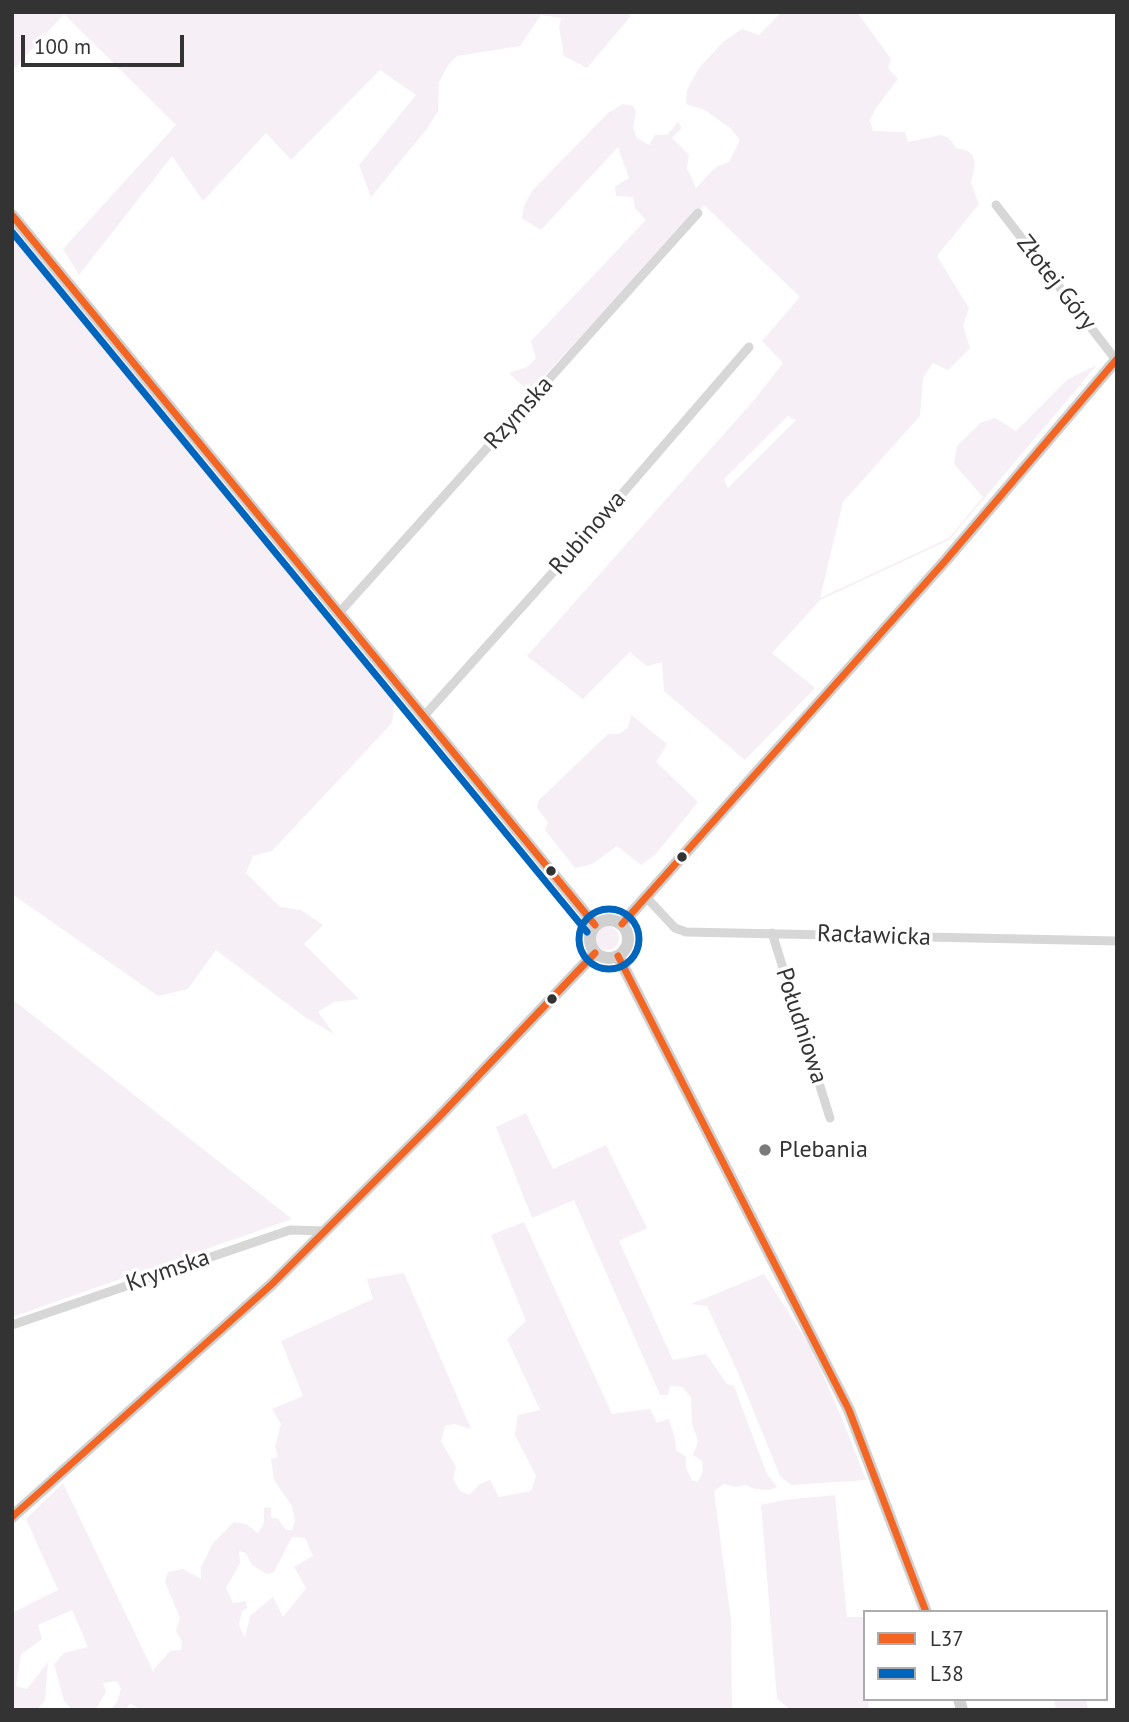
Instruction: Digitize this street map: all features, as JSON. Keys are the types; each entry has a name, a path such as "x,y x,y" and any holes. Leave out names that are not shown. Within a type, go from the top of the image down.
{"street":[{"name":"Złotej Góry","path":"996,205 1116,360"},
{"name":"Rzymska","path":"339,613 698,213"},
{"path":"12,215 595,925"},
{"name":"Rubinowa","path":"424,716 582,541 749,347"},
{"path":"622,924 946,561 1116,360"},
{"name":"Racławicka","path":"646,897 675,928 686,932 1117,941"},
{"path":"608,919 622,924 628,937 627,945 618,956 606,958 595,953 589,942 591,930 595,925 608,919"},
{"name":"Południowa","path":"772,933 830,1118"},
{"path":"12,1517 240,1315 438,1118 595,953"},
{"path":"618,956 849,1410 925,1610"},
{"name":"Krymska","path":"12,1325 290,1230 326,1231"}],"shaded area":[{"path":"12,12 630,12 630,17 587,68 564,56 559,27 561,18 541,15 520,46 457,56 439,82 438,111 426,130 371,197 359,165 416,95 380,70 291,160 266,133 203,201 172,156 79,275 63,249 176,125 64,14 12,71"},
{"path":"782,12 857,12 891,59 888,68 898,79 870,120 873,131 905,132 908,142 941,135 949,138 956,148 968,151 975,164 971,183 979,204 937,256 969,308 963,326 970,348 948,370 933,363 923,378 920,416 843,502 820,598 949,538 983,497 954,464 957,446 980,423 995,418 1016,431 1068,379 1097,365 949,540 820,600 772,653 815,688 745,760 664,691 662,662 647,666 630,652 583,699 527,656 755,399 783,363 762,341 800,297 704,205 529,392 509,373 527,367 536,358 531,341 646,220 635,208 633,197 616,196 615,187 629,178 618,147 541,230 522,218 524,206 532,191 608,113 623,104 633,106 636,112 633,128 637,138 649,145 655,135 667,135 678,122 682,128 672,138 689,155 687,168 696,188 716,167 729,162 740,140 730,128 705,110 686,104 687,90 699,68 723,42 742,29 759,35","holes":["789,415 796,420 728,488 724,479"]},
{"path":"12,218 395,699 392,723 272,851 253,856 246,873 280,907 301,910 323,925 304,944 359,999 334,1002 318,1012 334,1034 305,1017 216,950 188,989 158,996 12,894"},
{"path":"631,715 667,744 656,762 698,802 656,854 641,865 617,846 592,864 575,868 545,830 548,822 537,808 538,801 608,734 619,734 628,728"},
{"path":"607,926 615,930 619,938 615,946 607,950 599,946 595,938 599,930"},
{"path":"12,999 292,1219 12,1317"},
{"path":"526,1113 553,1169 606,1145 647,1228 619,1241 673,1360 706,1354 727,1384 734,1386 767,1474 777,1487 768,1490 724,1484 714,1491 731,1620 732,1710 142,1710 130,1704 125,1710 110,1710 117,1702 121,1689 117,1681 103,1683 106,1692 95,1710 72,1710 64,1701 54,1664 64,1653 88,1647 72,1610 38,1625 42,1639 21,1654 16,1686 27,1689 48,1662 45,1701 36,1710 12,1710 12,1613 58,1590 26,1519 63,1483 154,1673 154,1669 170,1651 181,1650 182,1641 176,1631 180,1618 165,1582 168,1572 183,1569 201,1579 201,1567 213,1543 234,1522 246,1524 258,1533 264,1523 264,1508 271,1507 271,1517 278,1519 286,1530 292,1530 295,1521 292,1506 274,1480 271,1459 278,1457 275,1447 281,1424 272,1409 303,1396 281,1341 373,1299 367,1279 404,1273 471,1429 454,1424 445,1426 441,1441 456,1467 453,1479 460,1491 469,1495 480,1484 490,1480 499,1497 531,1491 536,1476 515,1435 518,1415 540,1410 507,1339 526,1321 491,1235 524,1222 612,1414 650,1409 657,1423 669,1419 676,1450 686,1457 686,1468 692,1480 697,1482 703,1472 702,1461 693,1455 698,1441 692,1424 691,1398 683,1387 670,1386 668,1395 660,1395 574,1200 532,1218 496,1127","holes":["292,1537 305,1538 313,1556 294,1567 306,1588 283,1617 273,1597 250,1616 245,1638 239,1625 242,1611 247,1608 246,1601 233,1603 226,1588 240,1563 239,1551 246,1553 252,1565 267,1574 274,1572"]},
{"path":"764,1274 810,1346 866,1480 791,1485 780,1476 707,1306 691,1304"},
{"path":"835,1495 847,1617 863,1617 863,1701 869,1701 869,1710 791,1710 777,1699 761,1505"},
{"path":"1054,1701 1086,1701 1088,1710 1056,1710"}],"transit line":[{"name":"L37","path":"12,215 595,925"},
{"name":"L38","path":"12,232 587,932"},
{"name":"L37","path":"622,924 946,560 1117,359"},
{"name":"L38","path":"609,909 626,914 634,922 639,939 634,956 626,964 609,969 592,964 584,956 579,939 584,922 592,914 609,909"},
{"name":"L37","path":"12,1517 272,1284 438,1118 595,953"},
{"name":"L37","path":"618,956 849,1410 925,1610"}],"place":[{"name":"Plebania","path":"765,1150"}]}
